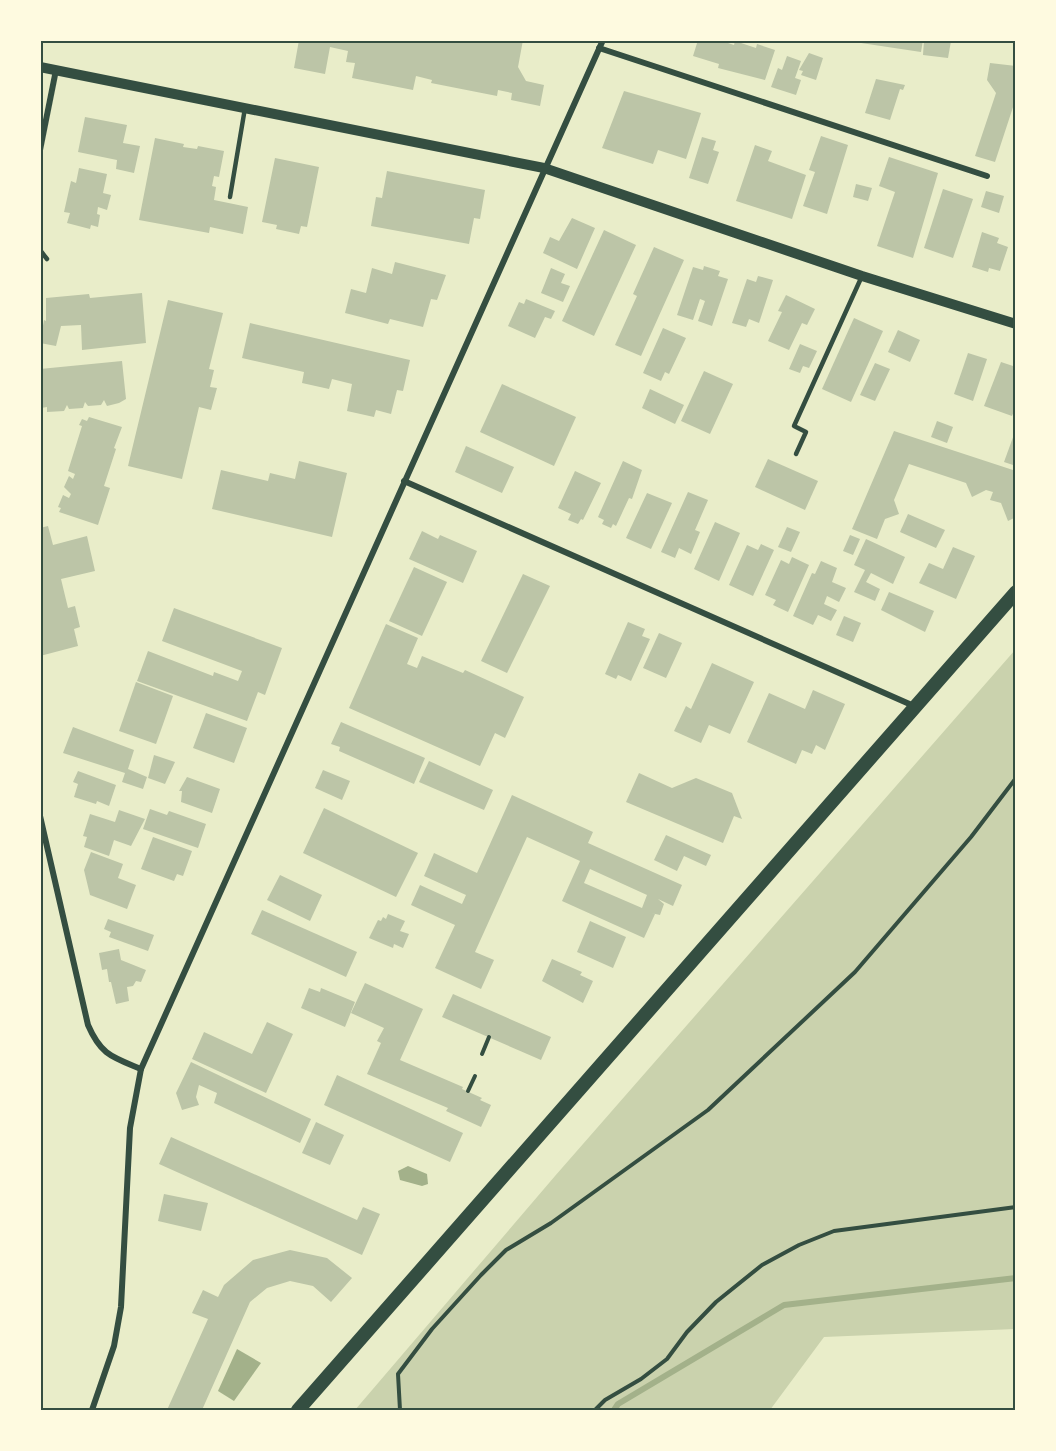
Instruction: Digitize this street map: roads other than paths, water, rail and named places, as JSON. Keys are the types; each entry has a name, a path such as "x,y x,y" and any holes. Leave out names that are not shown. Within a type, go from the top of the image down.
{"main road":[{"path":"298,1410 1016,592"}],"street":[{"path":"92,1410 114,1347 121,1307 130,1128 141,1069 603,40"},
{"path":"599,48 987,176"},
{"path":"40,67 245,106 544,168 862,276 1016,324"},
{"path":"40,150 56,70"},
{"path":"404,481 916,707"},
{"path":"40,816 88,1025 97,1044 107,1055 141,1069"}],"lane":[{"path":"230,197 245,106"},
{"path":"40,250 47,259"},
{"path":"796,454 806,432 794,426 862,276"}],"waterway":[{"path":"614,1410 618,1404 784,1305 1016,1278"}]}
